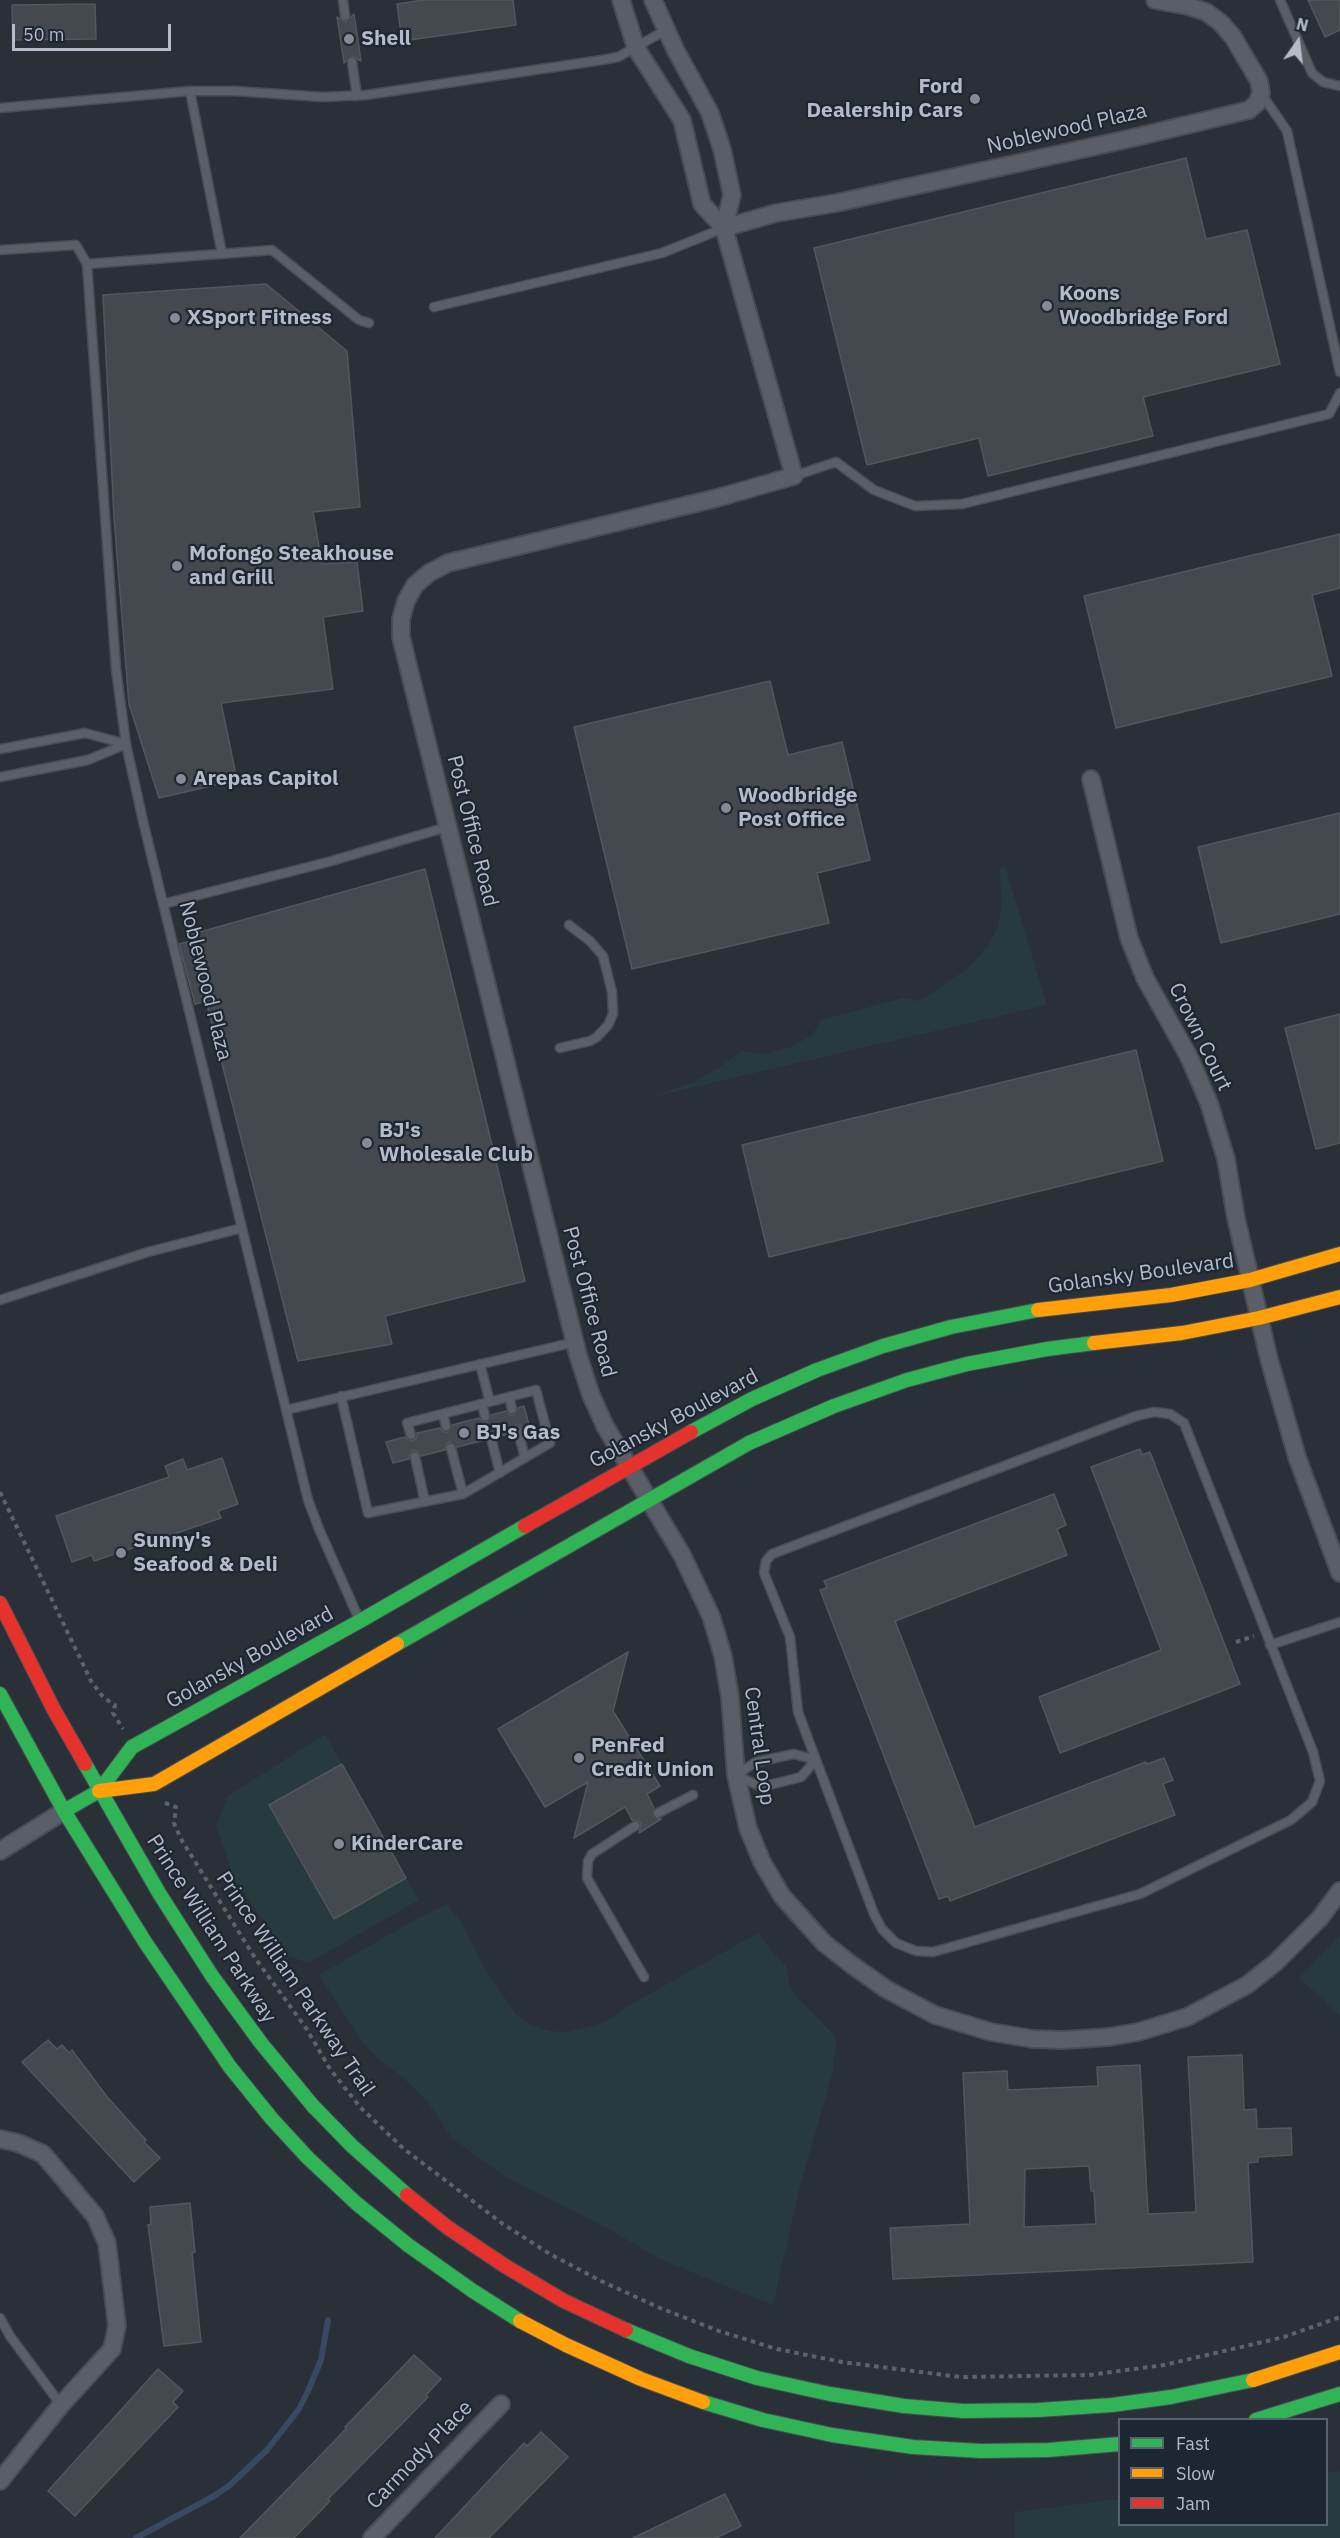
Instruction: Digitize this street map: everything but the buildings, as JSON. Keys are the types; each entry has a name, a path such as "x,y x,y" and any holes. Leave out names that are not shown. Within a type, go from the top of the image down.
{"main road":[{"name":"Golansky Boulevard","path":"99,1791 132,1747 360,1621 752,1398 817,1370 883,1346 951,1327 1021,1312 1170,1295 1250,1280 1340,1254"},
{"name":"Golansky Boulevard","path":"64,1811 99,1791 154,1784 650,1502 749,1443 834,1406 907,1380 967,1364 1047,1349 1182,1333 1259,1318 1340,1297"},
{"name":"Prince William Parkway","path":"0,1603 99,1791 159,1893 212,1976 261,2043 314,2106 352,2146 404,2193 447,2227 505,2266 564,2301 613,2325 689,2356 757,2378 830,2394 904,2406 963,2410 1038,2410 1112,2405 1171,2397 1247,2382 1340,2352"},
{"path":"0,1695 64,1811 145,1942 195,2019 230,2067 272,2119 308,2158 356,2203 408,2245 473,2291 519,2320 577,2350 673,2391 762,2420 832,2435 913,2447 981,2451 1048,2450 1118,2444"},
{"path":"1262,2418 1340,2394"}],"street":[{"path":"621,0 636,48 682,120 702,204 724,228 794,476"},
{"path":"653,0 666,30 710,113 722,149 732,195 724,228"},
{"path":"1155,0 1188,6 1206,12 1221,22 1233,37 1259,81 1261,93"},
{"name":"Noblewood Plaza","path":"724,228 776,213 836,203 1249,110 1257,103 1261,93"},
{"name":"Post Office Road","path":"628,1467 591,1395 575,1341 401,637 401,619 406,601 415,585 429,573 448,563 726,496 794,476"},
{"name":"Crown Court","path":"1091,779 1129,938 1145,978 1190,1058 1209,1103 1226,1160 1259,1318 1297,1457 1340,1573"},
{"name":"Central Loop","path":"628,1467 693,1575 711,1616 723,1656 730,1697 736,1775 748,1827 762,1862 794,1912 824,1943 852,1965 915,2006 958,2024 1012,2037 1063,2040 1109,2037 1138,2032 1187,2017 1247,1985 1275,1963 1320,1918 1340,1891"},
{"path":"0,1851 64,1811"},
{"path":"0,2139 32,2148 53,2163 95,2217 107,2243 117,2336 112,2349 103,2361 22,2450 0,2481"},
{"name":"Carmody Place","path":"372,2538 501,2404"}],"lane":[{"path":"343,0 345,16"},
{"path":"1280,0 1312,73 1323,82 1340,86"},
{"path":"0,108 190,92 235,91 322,97 357,96 602,60 636,48 666,30"},
{"path":"352,62 357,96"},
{"path":"190,92 222,254"},
{"path":"1261,93 1287,131 1340,372"},
{"path":"434,307 662,253 724,228"},
{"path":"0,250 76,245 87,264 272,250 359,320 369,324"},
{"name":"Noblewood Plaza","path":"87,264 116,669 126,744 309,1500 318,1529 360,1621"},
{"path":"794,476 836,462 874,490 915,506 962,504 1329,414 1340,393"},
{"path":"0,749 85,733 126,744"},
{"path":"0,777 88,760 126,744"},
{"path":"163,904 328,862 447,827"},
{"path":"560,1048 590,1041 597,1037 608,1025 613,1014 612,992 603,956 590,941 569,925"},
{"path":"0,1300 148,1252 242,1228"},
{"path":"286,1410 575,1341"},
{"path":"480,1364 486,1403 485,1416"},
{"path":"341,1396 368,1513 463,1494 550,1443 536,1390 407,1423 411,1435"},
{"path":"509,1397 513,1409"},
{"path":"1154,1412 1170,1414 1184,1423 1312,1752 1320,1781 1312,1802 1291,1820 1140,1894 933,1952 916,1951 896,1943 882,1929 816,1760 798,1712 790,1637 764,1573 765,1561 772,1554 1136,1416 1154,1412"},
{"path":"443,1414 446,1426"},
{"path":"518,1431 525,1458"},
{"path":"491,1438 500,1473"},
{"path":"451,1448 463,1494"},
{"path":"415,1457 425,1502"},
{"path":"1270,1645 1340,1622"},
{"path":"794,1754 816,1760 801,1777 761,1788 736,1775 756,1762 794,1754"},
{"path":"658,1813 693,1795"},
{"path":"636,1826 592,1854 588,1861 587,1878 644,1977"},
{"path":"0,2318 10,2336 61,2405"}],"path":[{"path":"0,1492 91,1681 104,1698 115,1705 113,1713"},
{"path":"1236,1642 1254,1636"},
{"name":"Prince William Parkway Trail","path":"166,1805 176,1807 174,1823 177,1833 255,1958 306,2028 335,2076 360,2107 404,2149 503,2224 580,2270 660,2308 719,2331 777,2349 842,2362 960,2378 1089,2375 1164,2365 1284,2337 1340,2318"}],"green space":[{"path":"1004,863 1047,1005 651,1097 694,1082 742,1051 766,1054 791,1047 812,1035 821,1020 903,998 920,1001 968,968 988,946 998,926 1002,900 999,871"},
{"path":"325,1734 342,1764 269,1805 333,1919 406,1878 419,1900 308,1963 288,1956 235,1880 216,1826 228,1796"},
{"path":"447,1904 463,1925 485,1969 516,2014 531,2025 549,2031 569,2032 602,2023 626,2007 758,1933 773,1953 786,1965 789,1983 796,1996 834,2035 837,2043 833,2072 800,2186 773,2305 662,2260 605,2227 504,2176 452,2138 427,2101 401,2076 375,2056 360,2038 319,1975"},
{"path":"1340,1936 1340,2015 1299,1978"},
{"path":"1340,2471 1340,2538 1015,2538 1015,2512 1118,2499 1118,2526 1328,2526 1328,2473"}],"waterway":[{"path":"136,2538 214,2496 230,2485 267,2450 299,2409 308,2391 321,2360 328,2320"}],"traffic: fast":[{"path":"691,1432 752,1399 817,1370 883,1346 951,1327 1038,1310"},
{"path":"397,1644 749,1443 834,1406 907,1380 967,1364 1094,1343"},
{"path":"64,1811 99,1791 132,1747 360,1621 525,1526"},
{"path":"0,1694 64,1811 145,1942 230,2067 272,2119 308,2158 356,2203 408,2245 520,2321"},
{"path":"85,1764 159,1893 212,1976 261,2043 313,2106 352,2146 407,2195"},
{"path":"626,2330 689,2356 757,2378 830,2394 904,2406 963,2411 1038,2410 1112,2405 1171,2397 1253,2380"},
{"path":"1262,2418 1340,2394"},
{"path":"703,2402 763,2420 832,2435 913,2447 981,2451 1048,2450 1118,2444"}],"traffic: slow":[{"path":"1038,1310 1171,1295 1250,1280 1340,1254"},
{"path":"1094,1343 1182,1333 1259,1318 1340,1297"},
{"path":"99,1791 154,1784 397,1644"},
{"path":"520,2321 641,2379 703,2402"},
{"path":"1253,2380 1340,2352"}],"traffic: jam":[{"path":"525,1526 691,1432"},
{"path":"0,1603 54,1710 85,1764"},
{"path":"407,2195 447,2227 505,2266 564,2301 626,2330"}],"place":[{"name":"Shell","path":"349,39"},
{"name":"Ford Dealership Cars","path":"975,99"},
{"name":"Koons Woodbridge Ford","path":"1047,306"},
{"name":"XSport Fitness","path":"175,318"},
{"name":"Mofongo Steakhouse and Grill","path":"177,566"},
{"name":"Arepas Capitol","path":"181,779"},
{"name":"Woodbridge Post Office","path":"726,808"},
{"name":"BJ's Wholesale Club","path":"367,1143"},
{"name":"BJ's Gas","path":"464,1433"},
{"name":"Sunny's Seafood & Deli","path":"121,1553"},
{"name":"PenFed Credit Union","path":"579,1758"},
{"name":"KinderCare","path":"339,1844"}]}
